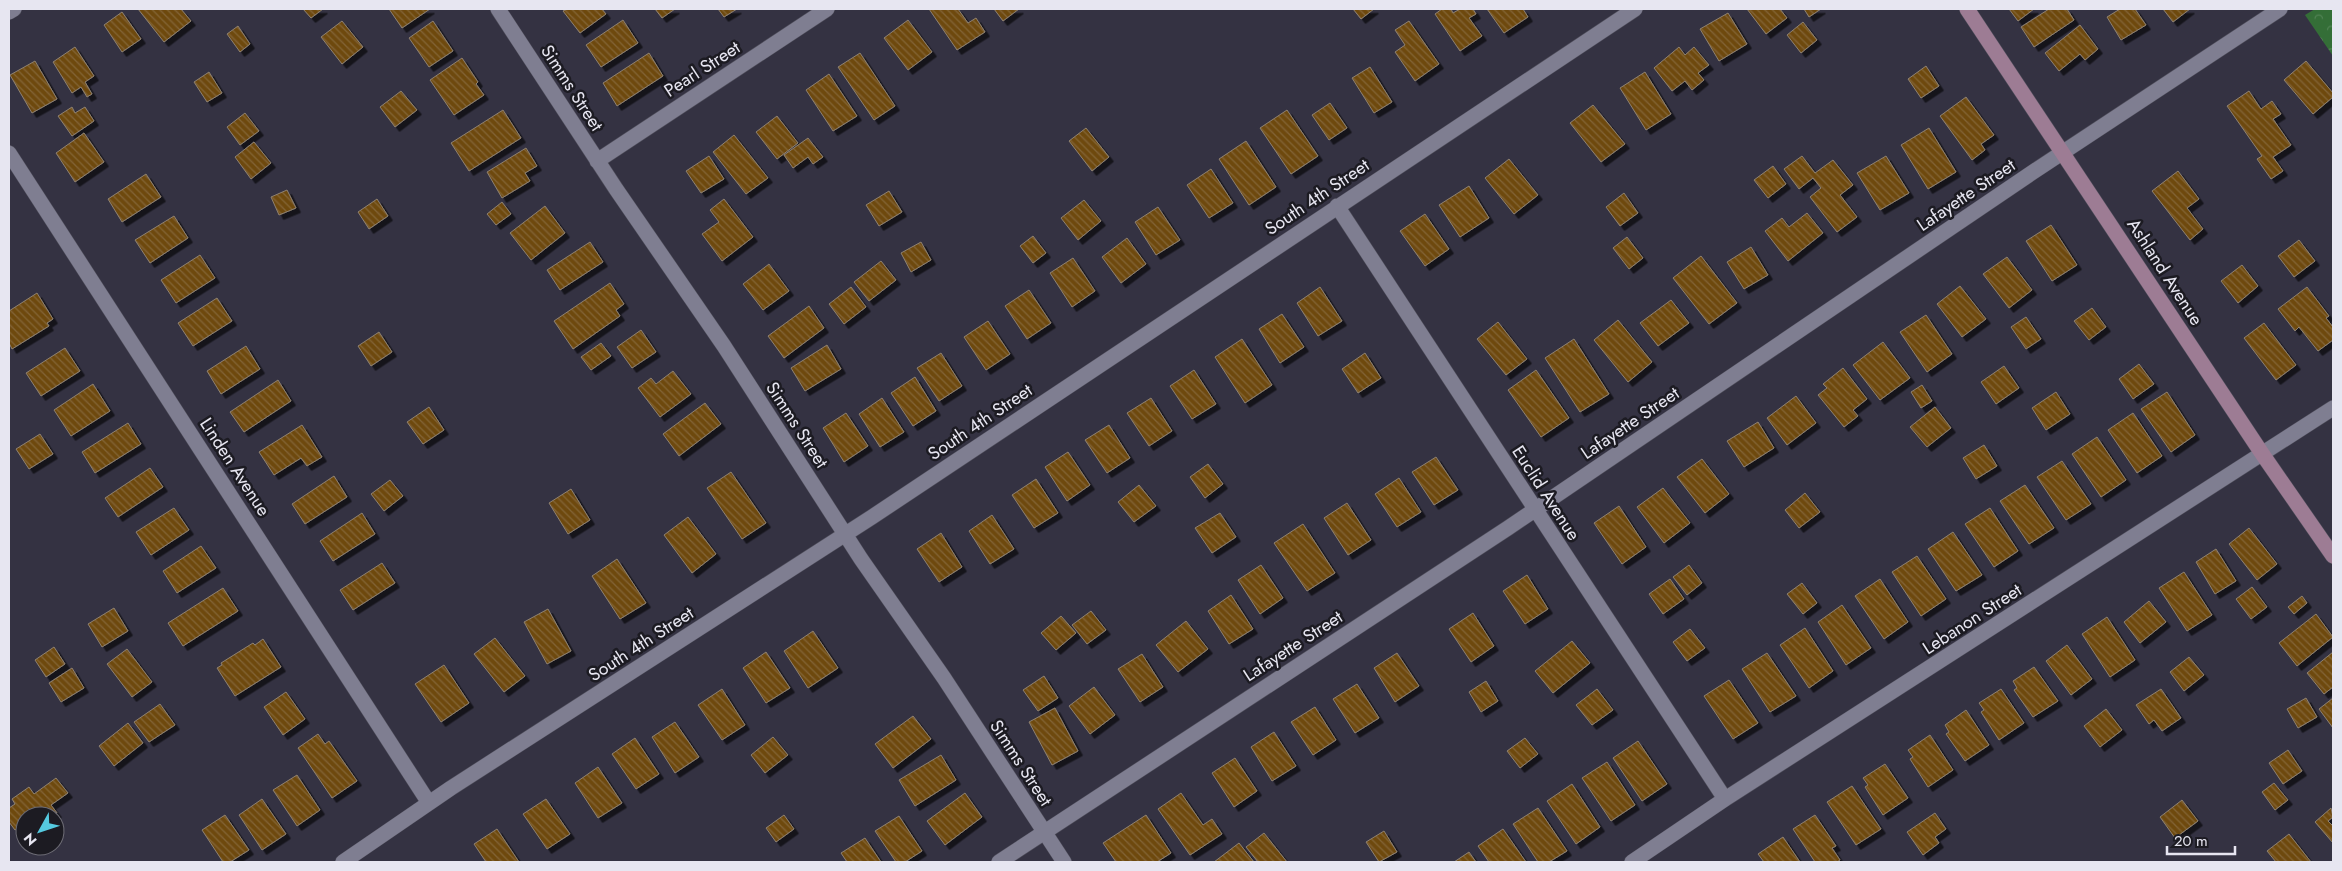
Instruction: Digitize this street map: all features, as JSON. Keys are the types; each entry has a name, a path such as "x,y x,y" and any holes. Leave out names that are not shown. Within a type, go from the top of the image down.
{"street":[{"path":"9,12 14,9"},
{"name":"Simms Street","path":"498,9 597,161 724,346 845,534 944,678 1064,862"},
{"name":"Pearl Street","path":"597,161 827,9"},
{"name":"South 4th Street","path":"343,862 429,804 845,534 1635,9"},
{"name":"Ashland Avenue","path":"1967,9 2333,556"},
{"name":"Lafayette Street","path":"999,862 1534,510 2064,152 2280,9"},
{"name":"Linden Avenue","path":"9,152 429,804"},
{"name":"Euclid Avenue","path":"1337,206 1534,510 1725,799"},
{"name":"Lebanon Street","path":"1632,862 1725,799 2333,408"}],"green space":[{"path":"2315,9 2333,9 2333,56 2305,15"}],"building":[{"path":"138,9 181,9 191,21 164,42"},
{"path":"303,9 323,9 311,18"},
{"path":"389,9 430,9 402,28"},
{"path":"567,9 602,9 606,14 580,33 563,11"},
{"path":"655,9 675,9 662,18"},
{"path":"718,9 737,9 724,17"},
{"path":"929,9 958,9 968,23 976,18 985,32 957,50"},
{"path":"994,9 1019,9 1003,21"},
{"path":"1353,9 1374,9 1361,19"},
{"path":"1442,9 1451,9 1453,13 1460,9 1473,9 1476,14 1469,18 1482,36 1460,51 1435,14"},
{"path":"1487,9 1523,9 1528,17 1504,33"},
{"path":"1747,9 1780,9 1787,18 1766,34"},
{"path":"1804,9 1821,9 1809,17"},
{"path":"2009,9 2034,9 2018,21"},
{"path":"2049,9 2067,9 2074,20 2034,47 2021,27"},
{"path":"2120,9 2135,9 2146,25 2121,40 2107,17"},
{"path":"2163,9 2190,9 2173,22"},
{"path":"122,12 141,39 122,52 104,25"},
{"path":"1728,13 1747,44 1719,61 1700,29"},
{"path":"623,20 638,43 601,67 586,45"},
{"path":"908,20 932,52 908,70 884,38"},
{"path":"342,21 363,47 342,64 321,37"},
{"path":"433,21 453,51 429,67 409,38"},
{"path":"1409,21 1439,64 1415,81 1395,52 1405,45 1395,30"},
{"path":"1803,22 1817,40 1801,53 1787,35"},
{"path":"2080,25 2098,49 2085,60 2080,54 2059,71 2045,53"},
{"path":"238,26 250,44 240,52 227,34"},
{"path":"75,47 94,76 85,82 92,94 87,97 81,87 72,93 53,62"},
{"path":"1679,47 1685,55 1694,47 1709,65 1698,73 1704,80 1692,90 1685,81 1672,91 1654,68"},
{"path":"649,53 663,76 617,106 603,83"},
{"path":"860,53 895,106 874,120 838,67"},
{"path":"462,58 484,95 454,115 430,80"},
{"path":"35,61 57,99 32,113 10,75"},
{"path":"2306,61 2333,93 2333,97 2313,114 2284,80"},
{"path":"1926,66 1939,86 1921,98 1908,79"},
{"path":"1370,67 1392,102 1374,113 1352,78"},
{"path":"209,72 222,93 207,102 194,82"},
{"path":"1645,72 1671,114 1646,130 1620,88"},
{"path":"829,74 857,116 833,131 806,90"},
{"path":"401,91 417,110 395,127 380,107"},
{"path":"2249,91 2261,109 2272,101 2281,114 2273,119 2291,145 2273,157 2283,171 2271,179 2257,159 2262,156 2227,106"},
{"path":"1966,97 1994,135 1981,144 1985,150 1972,160 1940,116"},
{"path":"1330,103 1347,128 1329,140 1312,115"},
{"path":"1593,105 1625,144 1601,162 1570,123"},
{"path":"72,107 75,113 85,107 94,121 72,136 58,116"},
{"path":"503,110 521,138 469,171 451,143"},
{"path":"1287,110 1318,156 1291,174 1260,128"},
{"path":"245,113 259,131 240,145 227,127"},
{"path":"777,116 798,143 777,159 756,132"},
{"path":"1086,128 1109,157 1092,171 1069,141"},
{"path":"1929,128 1956,172 1928,189 1901,145"},
{"path":"84,133 104,162 75,182 56,153"},
{"path":"734,135 768,178 746,194 713,152"},
{"path":"808,138 823,157 813,164 808,157 793,168 784,155"},
{"path":"1246,141 1276,187 1249,205 1219,159"},
{"path":"254,142 271,163 251,179 235,157"},
{"path":"526,148 537,166 525,173 530,181 502,198 487,172"},
{"path":"709,156 724,179 701,193 686,171"},
{"path":"1802,156 1815,173 1833,160 1853,185 1840,195 1857,217 1837,232 1810,197 1821,188 1813,178 1799,189 1784,169"},
{"path":"1886,156 1909,193 1880,210 1857,173"},
{"path":"1509,159 1538,195 1514,214 1485,178"},
{"path":"1773,166 1786,184 1768,198 1754,180"},
{"path":"1211,169 1233,203 1209,218 1187,185"},
{"path":"2178,171 2199,199 2187,208 2203,229 2190,240 2152,191"},
{"path":"146,174 161,197 122,222 108,199"},
{"path":"1469,186 1489,218 1460,237 1439,205"},
{"path":"287,190 296,208 279,215 271,197"},
{"path":"889,191 902,212 879,226 866,205"},
{"path":"1624,193 1638,213 1620,226 1606,207"},
{"path":"377,199 388,216 369,229 358,212"},
{"path":"724,199 753,237 722,261 702,234 719,222 710,210"},
{"path":"1084,200 1101,221 1078,240 1061,218"},
{"path":"502,202 511,214 496,225 487,214"},
{"path":"545,206 565,233 531,260 510,233"},
{"path":"1158,207 1180,240 1156,255 1135,222"},
{"path":"1807,213 1823,233 1788,261 1765,231 1782,218 1789,227"},
{"path":"1425,214 1449,249 1425,266 1400,231"},
{"path":"174,216 188,238 150,263 135,240"},
{"path":"2051,225 2077,265 2052,281 2026,241"},
{"path":"1033,236 1046,253 1033,263 1020,246"},
{"path":"1627,237 1643,258 1629,269 1613,248"},
{"path":"1127,238 1146,264 1121,283 1102,257"},
{"path":"2299,240 2315,261 2294,277 2278,256"},
{"path":"590,242 603,262 560,290 547,270"},
{"path":"921,242 931,260 911,272 901,253"},
{"path":"1751,247 1768,275 1744,289 1727,262"},
{"path":"200,255 215,278 176,303 161,280"},
{"path":"1701,256 1737,303 1709,324 1673,278"},
{"path":"2007,257 2032,290 2009,308 1983,274"},
{"path":"1073,258 1095,291 1072,307 1050,273"},
{"path":"881,261 896,280 869,301 854,282"},
{"path":"769,264 789,291 763,310 743,284"},
{"path":"2242,265 2258,286 2238,303 2221,281"},
{"path":"610,283 624,304 616,310 620,316 573,349 554,321"},
{"path":"1960,286 1986,319 1962,337 1937,304"},
{"path":"851,287 866,307 844,324 829,304"},
{"path":"1320,287 1342,321 1318,336 1297,303"},
{"path":"2307,287 2329,316 2326,318 2333,327 2333,340 2318,351 2299,327 2295,331 2278,309"},
{"path":"1029,290 1051,323 1027,339 1005,306"},
{"path":"37,293 53,319 47,323 49,326 12,349 9,343 9,311"},
{"path":"217,298 232,321 193,346 178,323"},
{"path":"1671,300 1689,323 1658,346 1640,323"},
{"path":"809,306 824,328 784,358 768,336"},
{"path":"2092,308 2106,327 2089,340 2074,321"},
{"path":"1282,314 1304,347 1280,363 1259,329"},
{"path":"1926,315 1952,354 1927,372 1900,332"},
{"path":"2026,317 2041,339 2026,349 2011,327"},
{"path":"1618,320 1652,362 1628,382 1594,340"},
{"path":"988,321 1010,354 986,370 964,337"},
{"path":"1498,322 1527,359 1506,375 1477,339"},
{"path":"2264,323 2296,365 2276,380 2244,338"},
{"path":"641,330 656,352 632,368 617,347"},
{"path":"379,332 392,352 371,366 358,346"},
{"path":"1242,339 1272,385 1245,403 1215,357"},
{"path":"1574,339 1609,394 1580,412 1545,358"},
{"path":"1883,342 1910,378 1880,400 1853,365"},
{"path":"601,343 611,356 591,370 581,357"},
{"path":"827,345 841,369 805,391 791,368"},
{"path":"246,346 260,369 221,394 207,371"},
{"path":"65,348 80,371 41,396 26,373"},
{"path":"941,353 962,386 939,401 917,368"},
{"path":"1365,353 1381,378 1358,393 1342,369"},
{"path":"2139,364 2154,384 2133,399 2119,379"},
{"path":"2004,366 2019,388 1996,404 1981,382"},
{"path":"1843,368 1867,399 1853,410 1858,416 1844,427 1818,395 1827,388 1823,384"},
{"path":"1194,370 1216,404 1192,419 1170,386"},
{"path":"1536,370 1569,418 1541,437 1508,390"},
{"path":"673,371 691,394 660,417 638,388 651,378 656,384"},
{"path":"915,377 936,411 913,426 891,393"},
{"path":"278,380 291,401 244,432 230,412"},
{"path":"93,384 110,411 71,436 54,410"},
{"path":"1922,385 1932,401 1921,408 1911,392"},
{"path":"2056,392 2070,414 2046,430 2032,408"},
{"path":"2167,392 2195,435 2171,452 2141,409"},
{"path":"1796,396 1816,423 1787,445 1767,418"},
{"path":"882,398 904,432 880,447 859,414"},
{"path":"1151,398 1172,431 1149,446 1127,413"},
{"path":"705,403 721,424 679,456 663,434"},
{"path":"429,407 444,430 423,444 407,422"},
{"path":"1935,407 1951,428 1927,447 1910,427"},
{"path":"846,413 868,446 844,462 823,428"},
{"path":"2133,413 2162,456 2137,473 2108,430"},
{"path":"1758,422 1774,448 1744,467 1727,441"},
{"path":"128,423 141,444 95,473 82,452"},
{"path":"302,425 322,457 307,466 301,458 274,475 259,452"},
{"path":"1109,425 1130,458 1107,473 1085,440"},
{"path":"40,434 53,454 29,469 16,449"},
{"path":"2097,437 2126,480 2101,497 2072,454"},
{"path":"1984,445 1997,466 1976,479 1963,458"},
{"path":"1068,452 1090,485 1067,501 1045,467"},
{"path":"1436,457 1458,490 1434,505 1412,472"},
{"path":"1702,459 1729,494 1705,513 1677,477"},
{"path":"2062,461 2091,504 2066,520 2037,477"},
{"path":"1208,464 1223,484 1205,498 1190,477"},
{"path":"150,468 163,487 118,517 105,498"},
{"path":"731,472 766,523 742,539 707,488"},
{"path":"334,476 347,497 305,524 292,504"},
{"path":"1399,478 1421,512 1397,527 1375,494"},
{"path":"1036,479 1058,513 1034,528 1012,495"},
{"path":"390,480 403,496 384,511 371,494"},
{"path":"1139,485 1156,506 1134,522 1118,502"},
{"path":"2025,485 2054,528 2029,544 2000,501"},
{"path":"1663,488 1690,523 1664,543 1637,507"},
{"path":"571,489 590,520 568,534 549,503"},
{"path":"1805,493 1820,512 1799,528 1785,510"},
{"path":"1347,503 1371,540 1348,555 1324,518"},
{"path":"1619,506 1646,547 1622,564 1594,523"},
{"path":"174,508 189,530 151,555 136,532"},
{"path":"1990,508 2018,551 1994,567 1965,524"},
{"path":"362,513 375,534 333,561 320,541"},
{"path":"1220,513 1236,537 1212,553 1195,528"},
{"path":"992,515 1014,549 990,564 969,531"},
{"path":"688,517 716,554 692,573 664,535"},
{"path":"1303,524 1335,573 1307,591 1274,543"},
{"path":"2249,528 2277,564 2257,580 2229,544"},
{"path":"1953,532 1982,575 1956,591 1928,549"},
{"path":"941,533 962,567 939,582 917,549"},
{"path":"201,546 216,568 177,593 163,571"},
{"path":"2216,549 2236,581 2215,594 2196,562"},
{"path":"1917,556 1946,599 1921,616 1892,572"},
{"path":"617,559 646,603 620,619 592,576"},
{"path":"382,563 395,583 353,610 340,590"},
{"path":"1261,565 1283,598 1260,614 1238,580"},
{"path":"1689,565 1702,583 1687,595 1673,577"},
{"path":"2184,572 2212,615 2187,631 2159,588"},
{"path":"1527,575 1548,609 1525,624 1503,591"},
{"path":"1670,579 1684,599 1663,614 1649,594"},
{"path":"1880,579 1908,622 1884,639 1855,596"},
{"path":"1802,583 1817,603 1803,614 1787,594"},
{"path":"2252,587 2267,607 2251,619 2236,599"},
{"path":"223,588 238,611 183,646 168,623"},
{"path":"1231,595 1253,629 1229,644 1208,611"},
{"path":"2302,596 2307,603 2294,614 2288,607"},
{"path":"2149,601 2166,622 2140,643 2124,622"},
{"path":"1842,605 1871,648 1846,665 1818,622"},
{"path":"114,608 128,631 102,647 88,624"},
{"path":"548,609 571,651 547,664 524,622"},
{"path":"1091,611 1106,630 1087,644 1072,625"},
{"path":"1473,613 1494,646 1471,662 1449,629"},
{"path":"2316,614 2333,637 2297,666 2279,643"},
{"path":"1061,616 1076,633 1056,650 1041,633"},
{"path":"2107,617 2135,660 2110,677 2082,634"},
{"path":"1186,621 1208,649 1178,672 1156,645"},
{"path":"1805,628 1833,671 1809,688 1780,645"},
{"path":"1690,629 1705,648 1687,661 1673,642"},
{"path":"813,631 838,668 808,688 784,651"},
{"path":"495,638 525,676 504,692 474,654"},
{"path":"263,639 281,667 235,696 217,668 222,665 221,663"},
{"path":"1572,641 1590,663 1553,693 1535,671"},
{"path":"2067,645 2092,679 2071,695 2046,661"},
{"path":"54,647 65,664 46,677 35,660"},
{"path":"127,649 152,682 132,697 107,664"},
{"path":"766,652 790,688 766,703 743,668"},
{"path":"2333,652 2333,687 2324,694 2307,673"},
{"path":"1397,653 1419,686 1395,702 1374,668"},
{"path":"1767,653 1796,696 1770,712 1742,669"},
{"path":"1142,654 1163,687 1140,702 1118,669"},
{"path":"2189,657 2204,675 2184,691 2170,672"},
{"path":"444,665 469,703 441,722 415,684"},
{"path":"2034,667 2058,701 2033,717 2014,690 2017,688 2013,681"},
{"path":"72,668 84,688 61,702 49,683"},
{"path":"1044,676 1058,698 1038,711 1023,690"},
{"path":"1729,680 1758,723 1733,739 1704,696"},
{"path":"1486,681 1498,701 1481,712 1469,692"},
{"path":"1357,684 1379,718 1355,733 1333,699"},
{"path":"1094,687 1115,715 1090,734 1069,706"},
{"path":"722,689 745,725 722,740 698,705"},
{"path":"1597,689 1613,710 1592,725 1576,705"},
{"path":"2001,689 2024,723 1999,740 1981,712 1984,710 1979,703"},
{"path":"2161,689 2181,718 2162,731 2154,720 2149,724 2136,705"},
{"path":"286,692 305,719 283,735 264,707"},
{"path":"2306,698 2317,717 2298,728 2287,709"},
{"path":"2333,698 2333,728 2319,709"},
{"path":"160,704 175,725 149,742 134,722"},
{"path":"1315,707 1336,740 1313,755 1291,722"},
{"path":"1055,708 1078,751 1052,765 1029,722"},
{"path":"2106,709 2122,730 2100,747 2084,726"},
{"path":"1966,710 1989,745 1965,761 1946,734 1949,732 1945,725"},
{"path":"913,716 931,739 893,768 875,744"},
{"path":"675,722 699,757 675,773 652,737"},
{"path":"128,723 143,743 114,766 99,746"},
{"path":"1274,732 1296,766 1272,781 1251,747"},
{"path":"318,734 325,744 329,741 357,781 332,798 298,748"},
{"path":"1930,735 1953,770 1928,787 1910,759 1913,757 1908,750"},
{"path":"773,737 788,755 765,773 751,755"},
{"path":"635,738 659,774 636,789 612,754"},
{"path":"1525,738 1538,754 1520,768 1507,751"},
{"path":"1638,741 1667,784 1642,801 1613,758"},
{"path":"2288,750 2302,771 2283,784 2269,763"},
{"path":"941,755 956,780 915,806 899,780"},
{"path":"1235,758 1257,791 1234,807 1212,773"},
{"path":"1607,762 1635,805 1611,821 1582,778"},
{"path":"1885,764 1908,798 1883,815 1865,787 1868,785 1863,778"},
{"path":"598,767 622,803 598,818 575,783"},
{"path":"297,775 320,810 297,826 273,790"},
{"path":"56,778 68,793 52,806 15,806 15,830 9,822 9,808 15,804 12,799 29,787 34,794"},
{"path":"2274,783 2288,800 2275,810 2262,792"},
{"path":"1572,784 1600,827 1576,844 1547,801"},
{"path":"1852,786 1881,829 1856,845 1827,802"},
{"path":"965,793 982,817 945,845 927,821"},
{"path":"1181,793 1203,825 1212,819 1222,834 1190,855 1158,809"},
{"path":"262,799 286,834 262,850 239,815"},
{"path":"546,799 570,834 547,849 523,814"},
{"path":"2182,800 2198,821 2175,838 2160,817"},
{"path":"1538,808 1567,851 1549,862 1538,862 1513,824"},
{"path":"2331,808 2333,817 2328,821 2333,826 2333,843 2315,822"},
{"path":"1935,813 1946,829 1935,837 1939,843 1923,855 1907,832"},
{"path":"225,815 249,850 230,862 223,862 202,830"},
{"path":"784,815 794,829 776,842 766,828"},
{"path":"1146,815 1171,853 1157,862 1116,862 1103,843"},
{"path":"1815,815 1836,846 1832,848 1840,860 1837,862 1815,862 1793,829"},
{"path":"899,816 922,851 905,862 896,862 875,831"},
{"path":"497,829 519,862 486,862 474,844"},
{"path":"1503,829 1526,862 1489,862 1478,846"},
{"path":"1384,831 1397,852 1379,862 1366,842"},
{"path":"1264,833 1287,862 1258,862 1246,847"},
{"path":"2289,834 2311,862 2276,862 2267,851"},
{"path":"1783,837 1800,862 1764,862 1758,854"},
{"path":"865,838 881,862 847,862 841,853"},
{"path":"1239,843 1254,862 1214,862"},
{"path":"1469,852 1476,862 1454,862"}]}
